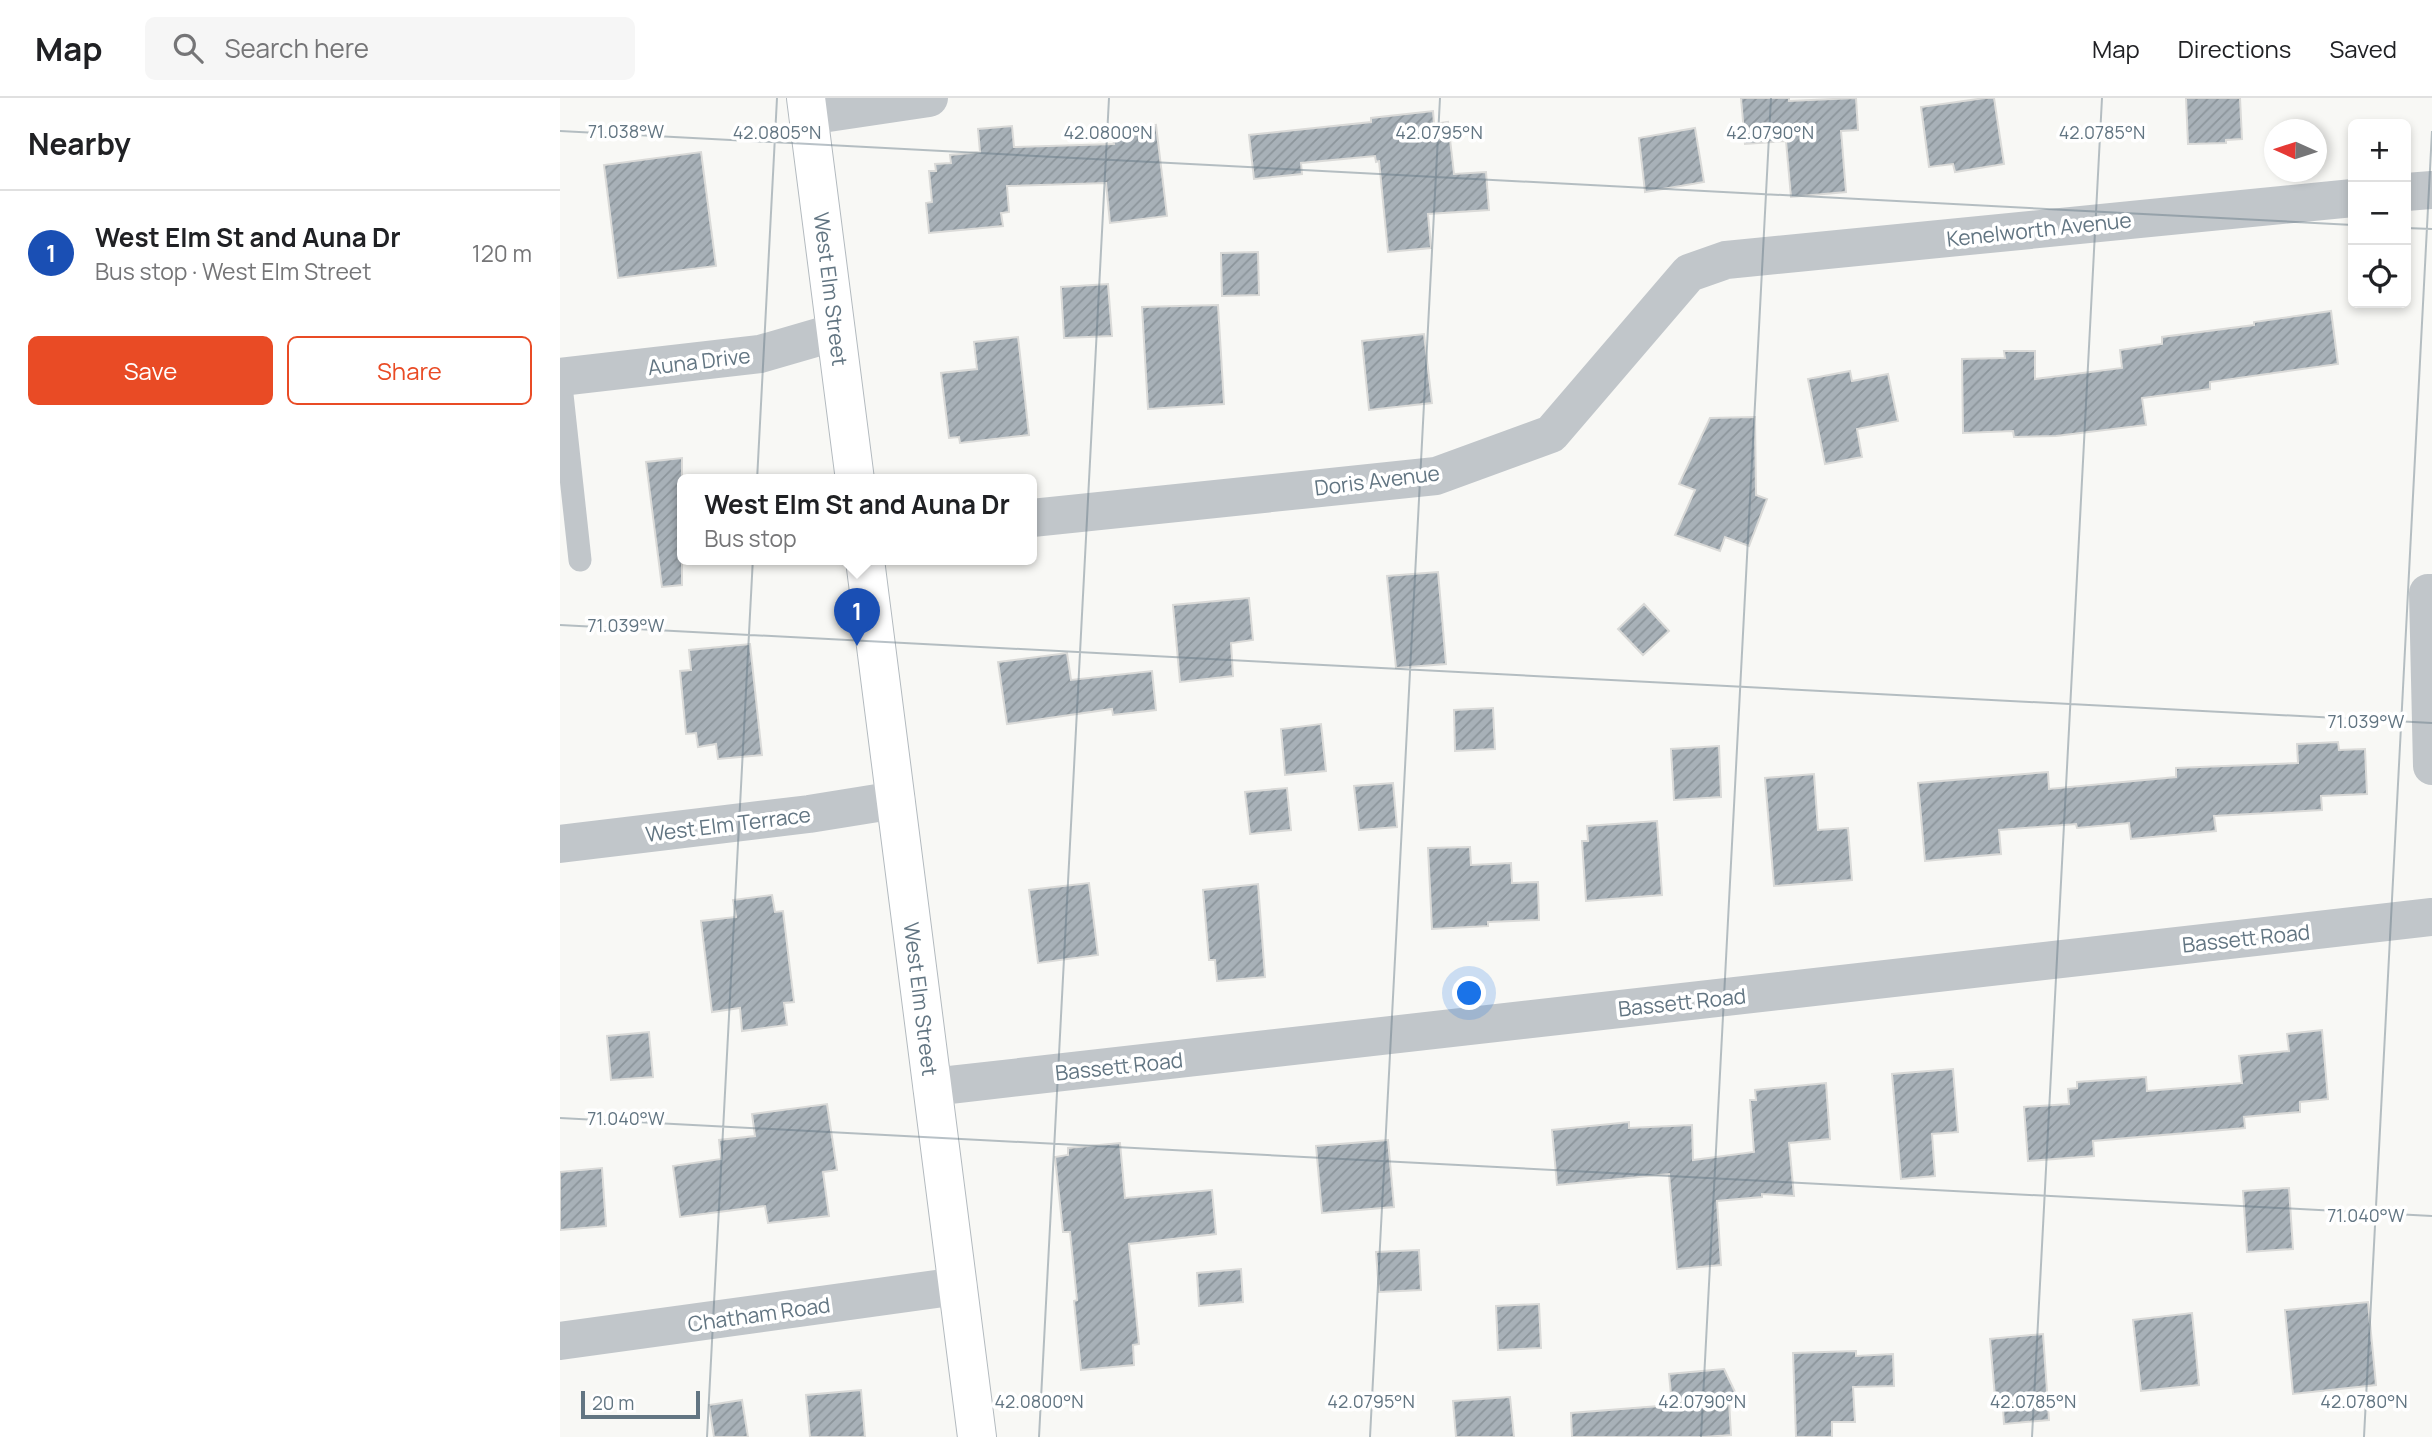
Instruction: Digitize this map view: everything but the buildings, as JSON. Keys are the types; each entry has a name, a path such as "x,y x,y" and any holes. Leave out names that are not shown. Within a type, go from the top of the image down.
{"street":[{"path":"807,107 929,98"},
{"name":"West Elm Street","path":"807,107 854,474"},
{"path":"2411,192 2432,190"},
{"name":"Kenelworth Avenue","path":"1726,260 2348,198"},
{"name":"Doris Avenue","path":"1037,517 1436,476 1551,434 1689,273 1726,260"},
{"name":"Auna Drive","path":"560,377 760,354 836,332"},
{"name":"West Elm Street","path":"866,565 977,1437"},
{"path":"2432,593 2428,593 2432,766"},
{"name":"West Elm Terrace","path":"560,844 809,814 896,800"},
{"name":"Bassett Road","path":"932,1087 2432,917"},
{"name":"Chatham Road","path":"560,1341 958,1286"}],"lane":[{"path":"560,377 580,560"}],"place":[{"name":"West Elm St and Auna Dr","path":"857,646"}]}
